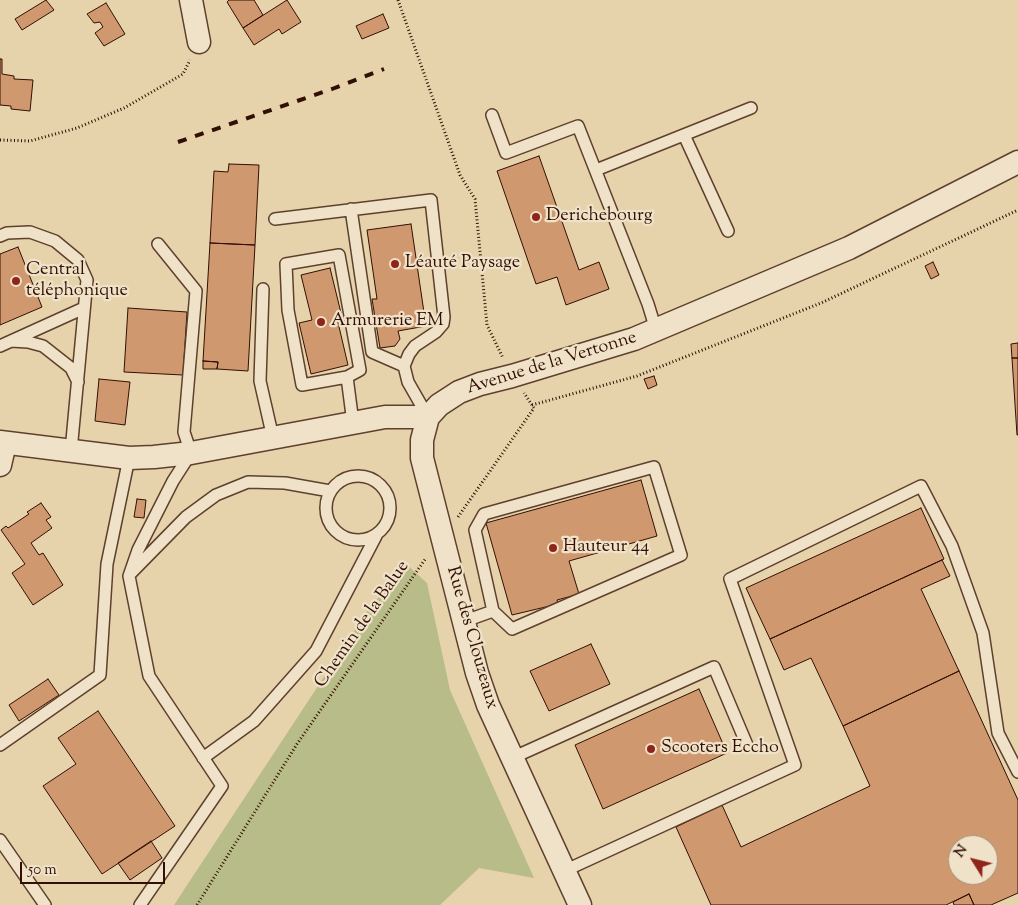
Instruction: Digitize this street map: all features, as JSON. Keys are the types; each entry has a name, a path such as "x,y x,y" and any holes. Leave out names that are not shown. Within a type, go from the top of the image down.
{"street":[{"path":"191,0 198,42"},
{"name":"Avenue de la Vertonne","path":"428,417 439,405 460,392 480,384 634,339 849,248 1018,162"},
{"path":"0,465 2,443 129,458 191,453 385,417 428,417"},
{"name":"Rue des Clouzeaux","path":"428,417 422,440 422,458 477,673 512,758 580,905"}],"lane":[{"path":"596,170 751,108"},
{"path":"492,115 506,153 578,126 648,304 656,330"},
{"path":"684,135 728,231"},
{"path":"275,219 431,200 444,317 443,324 436,332 416,346 409,354 404,366 408,382 428,417"},
{"path":"351,209 372,352 404,366"},
{"path":"0,236 7,232 30,232 56,241 78,260 87,280 71,451"},
{"path":"140,905 222,786 149,676 128,576 142,541 173,481 191,453 184,432 196,291 158,244"},
{"path":"339,255 360,370 347,377 302,385 288,310 286,264 339,255"},
{"path":"263,289 260,381 274,438"},
{"path":"5,344 84,308"},
{"path":"5,344 28,342 43,346 71,368 78,382"},
{"path":"347,377 353,423"},
{"path":"0,745 100,675 107,564 129,458"},
{"path":"654,467 681,555 512,629 493,611 475,530 484,514 654,467"},
{"path":"203,758 254,721 316,651 376,536 386,526 391,512 390,497 382,485 369,477 355,476 341,481 330,491 326,505 327,520 335,532 348,540 362,541 376,536"},
{"path":"128,576 186,517 216,495 248,482 285,483 330,491"},
{"path":"564,871 795,765 730,579 921,486 952,546 983,633 998,733 1018,772"},
{"path":"464,621 493,611"},
{"path":"512,758 714,667 747,745"},
{"path":"0,840 45,905"}],"path":[{"path":"398,0 460,175 475,199 487,325 512,376 532,405 637,376 821,303 1018,210"},
{"path":"0,140 30,141 77,128 124,108 183,74 198,42"},
{"name":"Chemin de la Balue","path":"197,905 297,744 427,557 433,550 457,542 457,518 534,408 532,405"}],"green space":[{"path":"406,564 427,583 450,690 534,878 479,868 440,905 174,905 368,610"}],"building":[{"path":"46,0 54,10 22,30 15,19"},
{"path":"229,0 254,0 263,15 243,28 227,2"},
{"path":"287,0 301,22 282,34 279,29 254,45 243,28"},
{"path":"106,3 125,34 104,46 95,33 103,27 100,22 94,23 87,14"},
{"path":"383,14 389,28 362,39 356,26"},
{"path":"0,59 2,59 2,74 14,76 14,79 33,80 30,111 11,109 11,106 0,105"},
{"name":"Derichebourg","path":"539,156 579,270 599,262 609,289 566,305 557,277 536,284 497,171"},
{"path":"229,164 259,165 255,245 210,243 214,171 228,172"},
{"name":"Léauté Paysage","path":"411,224 426,326 398,331 400,339 395,346 380,348 372,299 377,299 367,230"},
{"path":"210,243 255,245 248,371 217,369 218,362 203,361"},
{"name":"Central téléphonique","path":"18,247 42,307 0,325 0,254"},
{"path":"933,262 939,275 931,279 925,266"},
{"name":"Armurerie EM","path":"330,268 341,313 336,314 348,365 311,374 299,323 312,320 301,275"},
{"path":"128,308 187,312 183,375 124,372"},
{"path":"1018,343 1018,358 1012,358 1011,344"},
{"path":"1012,358 1018,358 1018,435 1017,435"},
{"path":"203,361 218,362 217,369 203,369"},
{"path":"654,376 657,385 648,389 644,379"},
{"path":"99,379 130,382 125,425 95,421"},
{"name":"Hauteur 44","path":"641,480 657,536 569,561 579,594 557,600 558,604 512,615 486,523"},
{"path":"137,499 146,500 144,518 134,517"},
{"path":"41,503 51,517 46,520 52,528 31,543 39,555 43,553 63,585 33,605 12,573 25,564 1,530 6,526 8,528 29,514 27,512"},
{"path":"921,508 944,559 770,639 746,588"},
{"path":"942,560 950,576 921,589 959,671 843,726 811,658 784,670 770,639"},
{"path":"591,644 610,684 549,711 530,671"},
{"path":"959,671 1018,800 1018,893 991,905 974,905 969,894 946,905 711,905 676,827 722,805 741,847 870,786 843,726"},
{"path":"48,679 59,695 19,721 9,705"},
{"name":"Scooters Eccho","path":"699,689 727,753 603,809 575,745"},
{"path":"98,711 175,826 102,874 43,786 76,764 58,738"},
{"path":"151,841 162,858 130,880 118,863"},
{"path":"969,894 974,905 954,905 953,902"}],"railway":[{"path":"178,142 384,69"}],"place":[{"name":"Derichebourg","path":"536,217"},
{"name":"Léauté Paysage","path":"395,264"},
{"name":"Central téléphonique","path":"16,281"},
{"name":"Armurerie EM","path":"321,322"},
{"name":"Hauteur 44","path":"553,548"},
{"name":"Scooters Eccho","path":"651,749"}]}
